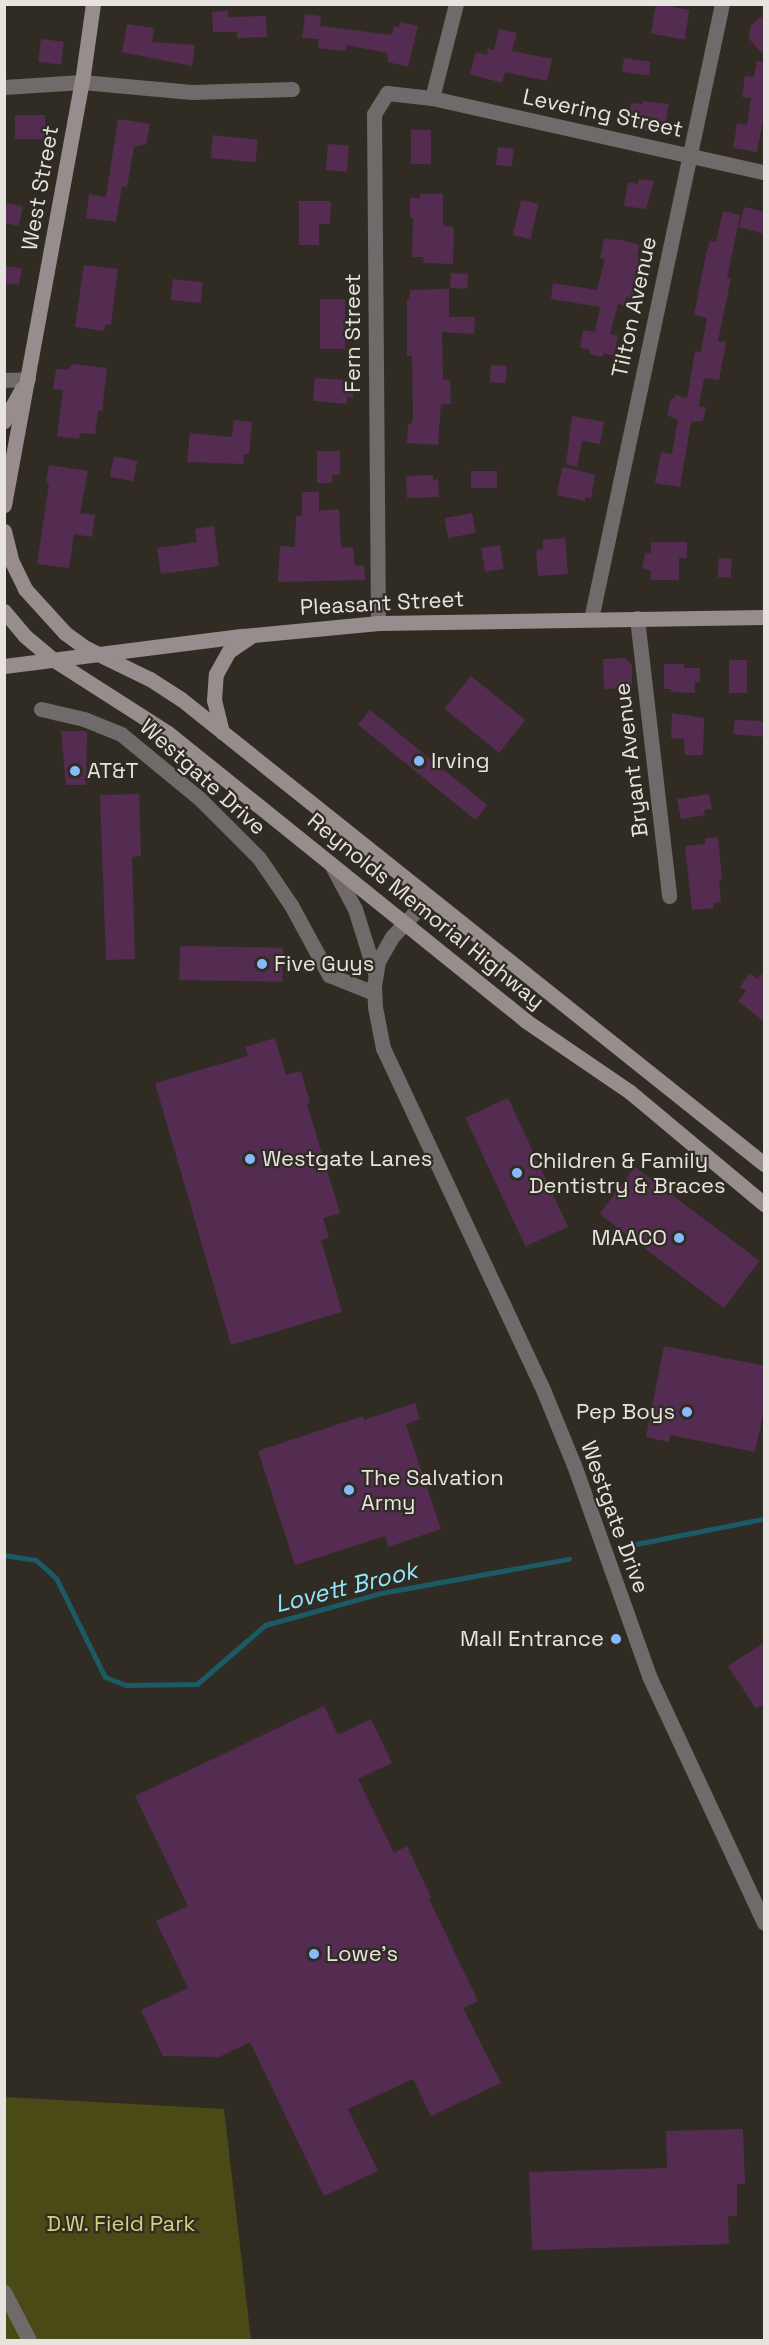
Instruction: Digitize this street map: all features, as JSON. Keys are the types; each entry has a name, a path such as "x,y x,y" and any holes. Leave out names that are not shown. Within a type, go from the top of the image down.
{"main road":[{"name":"West Street","path":"4,505 82,82 93,4"},
{"name":"West Street","path":"4,422 27,379"},
{"path":"4,531 18,576 34,601 65,633 97,654"},
{"path":"4,611 25,636 54,660"},
{"name":"Pleasant Street","path":"4,666 254,634 378,623 765,617"},
{"path":"222,732 214,700 216,674 229,651 254,634"},
{"name":"Reynolds Memorial Highway","path":"97,654 158,684 222,732 765,1164"},
{"name":"Reynolds Memorial Highway","path":"54,660 168,733 544,1035 630,1092 765,1204"}],"street":[{"path":"432,98 456,4"},
{"name":"Tilton Avenue","path":"591,619 722,4"},
{"path":"4,87 82,82 192,92 292,89"},
{"name":"Fern Street","path":"378,623 374,114 387,93 432,98"},
{"name":"Levering Street","path":"432,98 765,172"},
{"path":"4,380 27,379"},
{"name":"Bryant Avenue","path":"637,618 669,896"},
{"name":"Westgate Drive","path":"41,709 84,719 121,734 200,799 246,842 291,905 329,975 374,993"},
{"path":"331,863 355,909 375,973"},
{"name":"Westgate Drive","path":"428,898 387,944 375,973 374,993 377,1021 388,1060 544,1392 574,1465 649,1676 765,1923"},
{"path":"4,2292 29,2340"}],"green space":[{"name":"D.W. Field Park","path":"4,2097 224,2109 251,2340 5,2340"}],"building":[{"path":"656,4 689,10 684,39 651,34"},
{"path":"228,11 228,17 266,16 267,37 237,38 237,32 213,32 212,12"},
{"path":"305,14 321,16 320,26 392,35 394,26 399,28 400,22 418,26 408,67 388,62 387,53 347,45 346,51 318,48 319,39 302,38"},
{"path":"765,14 765,56 749,39 750,26"},
{"path":"127,24 154,28 152,42 195,45 192,66 122,52"},
{"path":"499,29 517,33 512,51 552,59 547,81 505,72 502,83 470,74 476,52 487,55 488,48 494,50"},
{"path":"41,39 64,42 61,65 38,62"},
{"path":"624,58 651,62 649,76 622,72"},
{"path":"757,61 765,62 765,110 757,152 733,148 737,123 747,125 751,98 742,97 745,76 754,77"},
{"path":"643,101 669,104 664,131 638,130 639,124 629,123 631,103 643,104"},
{"path":"15,115 45,115 45,139 15,139"},
{"path":"118,119 150,124 146,144 134,147 127,187 122,186 116,222 86,218 89,194 106,197"},
{"path":"411,130 431,130 431,164 411,164"},
{"path":"213,135 258,140 255,163 211,158"},
{"path":"328,144 349,146 347,172 326,170"},
{"path":"498,147 514,149 512,167 496,165"},
{"path":"639,179 654,181 646,209 624,206 628,182 638,184"},
{"path":"420,194 443,194 443,226 454,227 453,264 423,263 424,257 412,257 413,218 410,218 410,198 420,198"},
{"path":"521,200 539,204 530,239 513,235"},
{"path":"299,201 331,201 330,224 319,224 319,245 299,245"},
{"path":"4,203 23,206 19,226 4,223"},
{"path":"744,207 765,212 765,234 739,227"},
{"path":"723,211 740,215 727,278 731,278 718,341 726,342 719,380 704,378 699,406 706,408 703,421 691,422 680,487 655,483 661,452 672,454 678,420 667,415 671,399 674,399 675,395 687,398 695,351 701,352 707,318 694,315 706,254 710,241 716,242"},
{"path":"604,239 623,240 639,245 637,257 641,257 632,298 626,297 624,305 618,304 610,334 618,335 614,356 603,353 603,357 589,354 590,350 580,348 583,330 595,332 600,307 551,299 553,283 597,290 605,259 600,258"},
{"path":"84,265 118,269 111,325 106,324 104,331 75,327"},
{"path":"4,266 22,268 19,285 4,283"},
{"path":"451,273 468,274 467,289 450,288"},
{"path":"173,279 203,282 201,303 171,300"},
{"path":"449,289 449,317 475,317 474,334 442,332 443,380 450,380 451,404 441,404 438,445 407,443 408,424 411,424 413,420 412,356 407,356 407,299 410,299 410,290"},
{"path":"320,299 345,299 345,349 320,349"},
{"path":"72,364 107,368 102,411 98,411 95,434 80,433 79,439 57,436 63,390 53,389 56,369 68,370"},
{"path":"491,365 507,366 506,383 490,382"},
{"path":"315,378 347,380 347,384 354,384 353,397 347,397 347,404 313,401"},
{"path":"572,416 604,422 600,444 582,441 577,467 566,464"},
{"path":"234,420 252,422 249,454 244,454 243,464 187,462 190,433 232,437"},
{"path":"317,451 340,451 340,475 332,475 332,483 317,483"},
{"path":"114,456 137,461 133,482 110,477"},
{"path":"49,465 88,471 80,513 95,515 92,537 74,534 69,568 37,564 49,484 46,483"},
{"path":"562,468 595,475 591,498 585,497 585,501 557,495"},
{"path":"471,471 497,471 497,488 471,488"},
{"path":"433,475 433,480 438,479 439,497 407,498 406,476"},
{"path":"302,492 319,492 319,511 339,509 341,548 353,547 355,566 364,565 365,580 278,582 280,546 295,547 296,516 302,516"},
{"path":"472,513 476,533 448,538 445,518"},
{"path":"214,526 219,566 161,574 157,548 197,542 195,529"},
{"path":"565,538 568,574 538,576 536,550 543,549 543,540"},
{"path":"651,542 687,542 687,558 679,558 679,580 651,580 651,571 642,568 645,553 651,553"},
{"path":"500,545 504,569 485,572 481,548"},
{"path":"719,558 732,559 731,578 718,577"},
{"path":"626,658 632,666 632,688 604,689 603,659"},
{"path":"729,660 747,660 747,693 729,693"},
{"path":"664,664 684,664 684,668 700,668 700,682 695,682 695,693 671,692 671,689 664,689"},
{"path":"471,676 525,720 499,753 445,709"},
{"name":"Irving","path":"370,710 487,805 475,820 358,725"},
{"path":"672,713 704,718 703,755 685,755 684,739 671,738"},
{"path":"735,720 765,721 765,737 733,734"},
{"name":"AT&T","path":"61,731 87,731 86,785 66,785"},
{"path":"139,794 141,856 132,857 135,959 106,960 100,795"},
{"path":"709,794 712,809 704,810 705,815 681,819 677,799"},
{"path":"718,837 722,879 719,879 721,902 713,903 714,908 692,910 685,846 705,844 705,838"},
{"path":"180,946 283,948 282,982 179,980"},
{"path":"765,969 765,1022 738,1001 746,991 740,987 750,973 757,979"},
{"name":"Westgate Lanes","path":"275,1038 286,1075 301,1071 310,1103 307,1104 340,1213 323,1218 329,1238 321,1240 342,1312 231,1345 155,1083 248,1056 245,1047"},
{"name":"Children & Family Dentistry & Braces","path":"508,1098 568,1227 525,1247 465,1118"},
{"name":"MAACO","path":"635,1167 760,1261 724,1308 599,1214"},
{"path":"664,1346 765,1366 765,1405 755,1452 670,1435 669,1442 646,1437"},
{"name":"The Salvation Army","path":"415,1403 420,1419 406,1424 441,1529 388,1547 385,1536 295,1565 258,1451 363,1416 364,1420"},
{"path":"765,1642 765,1703 756,1709 728,1666"},
{"name":"Lowe's","path":"324,1706 338,1735 371,1719 392,1763 358,1779 394,1853 407,1846 431,1897 429,1899 478,2001 463,2008 501,2083 431,2116 413,2079 348,2109 378,2171 324,2196 250,2042 219,2057 163,2056 141,2010 188,1988 156,1921 188,1906 135,1796"},
{"path":"743,2129 745,2184 737,2184 737,2216 728,2216 729,2244 532,2250 529,2172 667,2168 666,2131"}],"waterway":[{"name":"Lovett Brook","path":"636,1544 762,1519"},
{"name":"Lovett Brook","path":"4,1555 36,1560 56,1578 105,1677 126,1685 197,1684 265,1625 381,1593 569,1559"}],"place":[{"name":"Irving","path":"419,761"},
{"name":"AT&T","path":"75,771"},
{"name":"Five Guys","path":"262,964"},
{"name":"Westgate Lanes","path":"250,1159"},
{"name":"Children & Family Dentistry & Braces","path":"517,1173"},
{"name":"MAACO","path":"679,1238"},
{"name":"Pep Boys","path":"687,1412"},
{"name":"The Salvation Army","path":"349,1490"},
{"name":"Mall Entrance","path":"616,1639"},
{"name":"Lowe's","path":"314,1954"}]}
